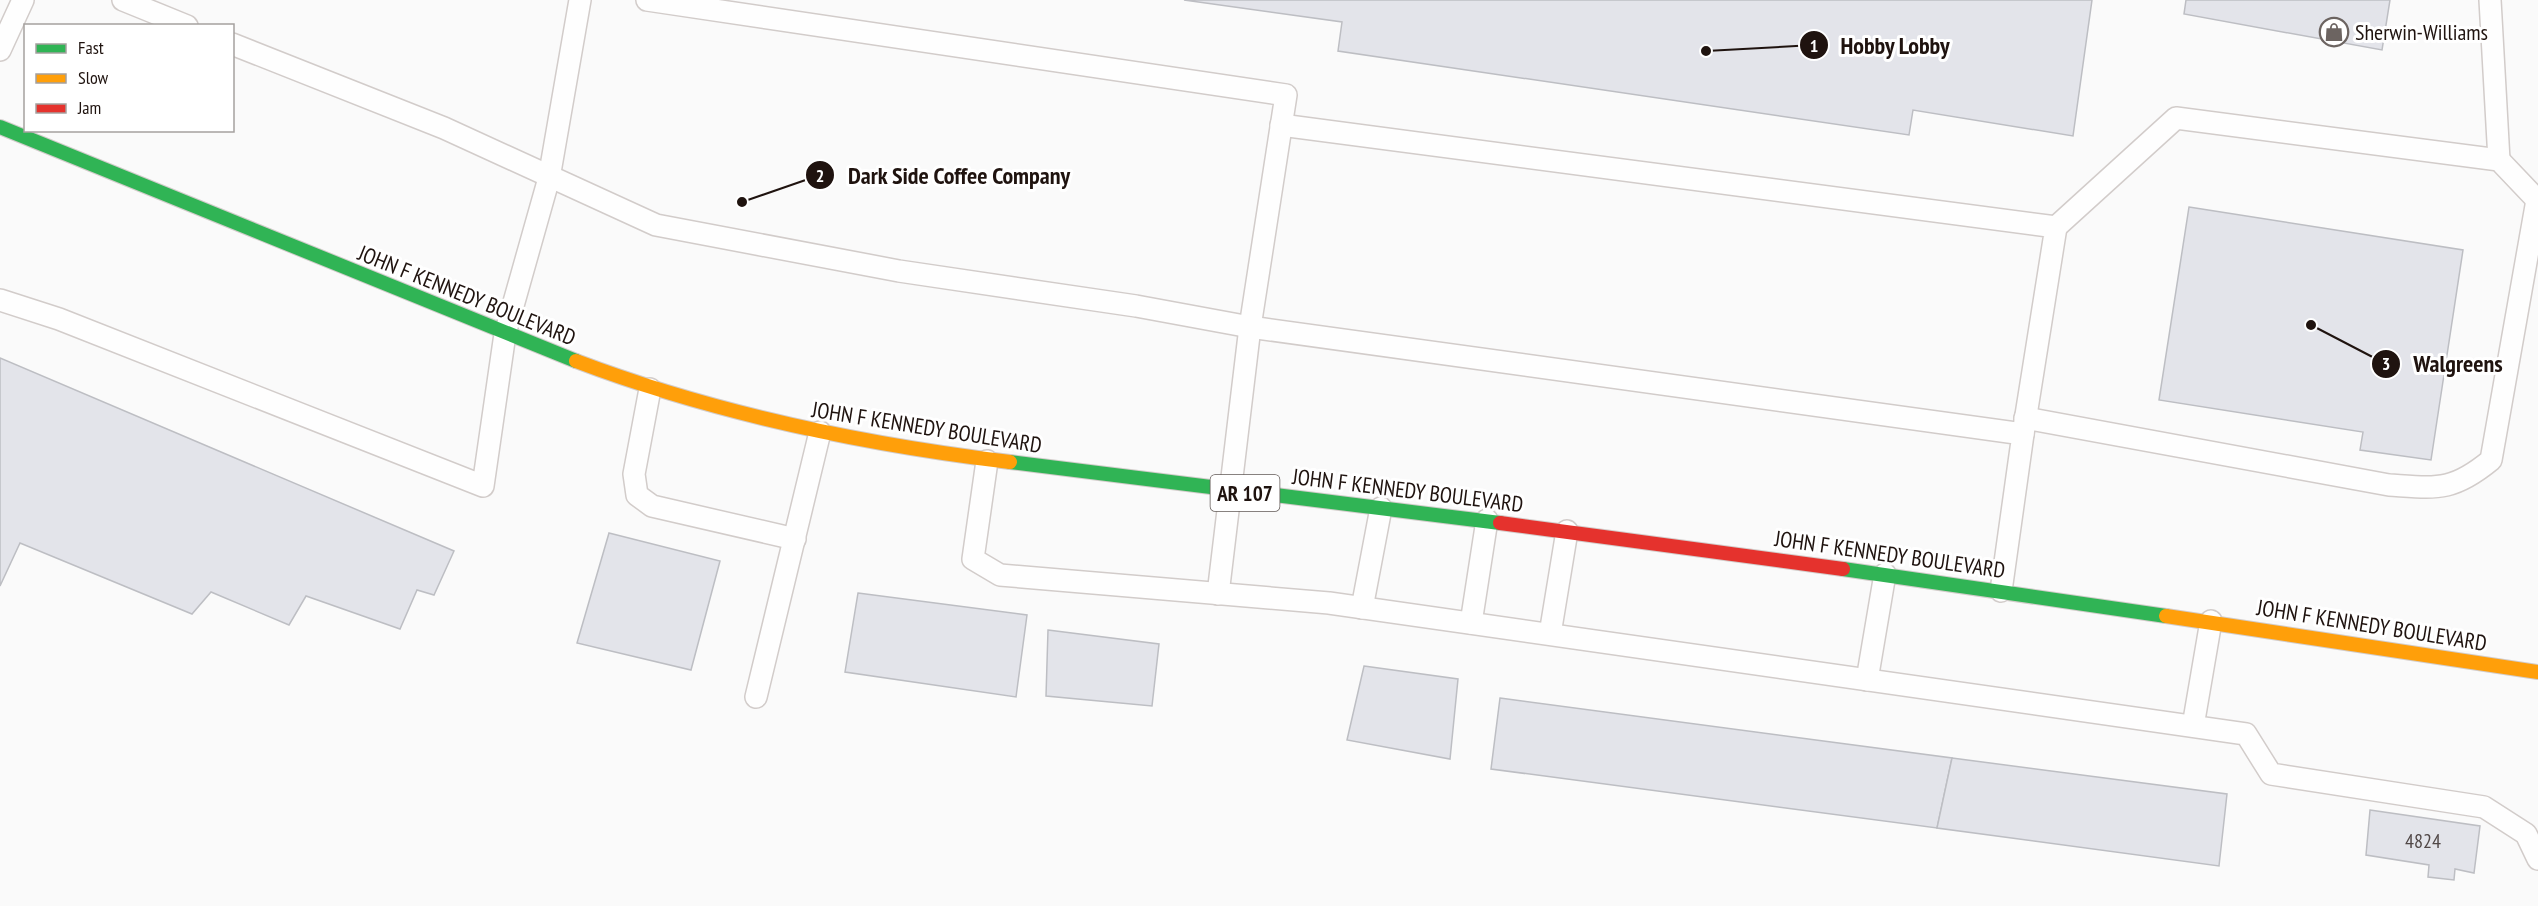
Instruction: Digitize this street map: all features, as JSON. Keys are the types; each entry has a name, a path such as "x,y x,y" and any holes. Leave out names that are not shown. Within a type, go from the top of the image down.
{"main road":[{"name":"JOHN F KENNEDY BOULEVARD","path":"0,127 505,334 650,389 762,420 987,461 1487,520 1885,574 2211,621 2538,672"}],"lane":[{"path":"0,50 23,0"},
{"path":"123,0 182,24"},
{"path":"0,300 59,320 483,486 505,334 549,178 580,0"},
{"path":"647,0 1286,95 1250,327 1218,594"},
{"path":"234,45 444,128 656,225 899,271 1136,306 1250,327 2024,426 2389,485 2441,488 2473,475 2491,460 2537,201 2499,160 2490,0"},
{"path":"2001,591 2024,426 2056,227 2176,118 2499,160"},
{"path":"1281,125 2056,227"},
{"path":"650,389 634,474 637,495 652,506 795,539"},
{"path":"756,697 820,432"},
{"path":"987,461 973,559 1000,575 1362,608 2246,734 2271,774 2484,807 2526,834 2538,859"},
{"path":"1362,608 1381,508"},
{"path":"1471,623 1487,520"},
{"path":"1550,634 1568,531"},
{"path":"1868,680 1885,574"},
{"path":"2193,726 2211,621"}],"building":[{"path":"1184,0 2092,0 2073,136 1913,110 1909,135 1338,51 1342,22"},
{"name":"Sherwin-Williams","path":"2186,0 2390,0 2382,50 2184,14"},
{"path":"2189,207 2463,250 2431,460 2360,450 2363,432 2159,400"},
{"path":"0,358 454,551 434,595 417,590 400,629 306,596 289,625 211,592 192,614 20,543 0,586"},
{"path":"609,533 720,561 691,670 577,643"},
{"path":"858,593 1027,615 1016,697 845,672"},
{"path":"1048,630 1159,644 1152,706 1046,696"},
{"path":"1364,666 1458,679 1450,759 1347,740"},
{"path":"1500,698 1952,758 1937,828 1491,769"},
{"path":"1952,758 2227,794 2219,866 1937,828"},
{"path":"2370,810 2480,826 2474,873 2455,869 2454,880 2428,877 2429,865 2366,855"}],"traffic: fast":[{"path":"0,127 576,361"},
{"path":"1010,462 1500,523"},
{"path":"1843,569 2166,616"}],"traffic: slow":[{"path":"576,361 682,397 790,425 899,446 1010,462"},
{"path":"2166,616 2538,672"}],"traffic: jam":[{"path":"1500,523 1843,569"}],"place":[{"name":"Sherwin-Williams","path":"2334,32"},
{"name":"Hobby Lobby","path":"1706,51"},
{"name":"Dark Side Coffee Company","path":"742,202"},
{"name":"Walgreens","path":"2311,325"}]}
